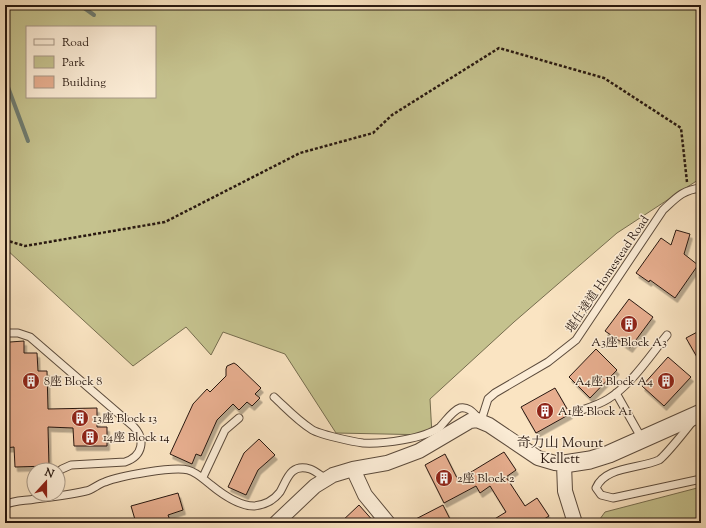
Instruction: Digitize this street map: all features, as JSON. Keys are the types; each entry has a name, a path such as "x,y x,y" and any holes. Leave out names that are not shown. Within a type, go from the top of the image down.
{"street":[{"path":"276,523 311,490 338,472 401,458 429,446 466,422 474,420 481,421 498,430 538,458 555,464 564,464 600,457 700,413"},
{"path":"564,464 565,491 575,523"},
{"path":"353,469 365,495 388,523"}],"lane":[{"name":"堪仕達道 Homestead Road","path":"481,421 488,399 548,362 576,340 663,210 681,194 688,190 701,188"},
{"path":"5,333 18,333 30,337 133,426 139,434 141,443 140,448 130,460 125,462 71,465 66,467"},
{"path":"582,410 596,405 616,393 630,381 667,335"},
{"path":"616,393 642,439"},
{"path":"274,397 312,430 346,440 364,443 409,439 425,434 439,428 455,411 460,408 466,408 471,411 481,421"},
{"path":"700,413 660,459 608,474 598,483 596,488 601,495 613,498 701,479"},
{"path":"203,477 225,430 239,418"},
{"path":"66,494 88,491 112,479 178,469 195,472 225,495 240,503 255,506 269,502 275,497 286,479 294,471 299,469 311,470 326,479"},
{"path":"5,504 26,500"}],"path":[{"path":"5,240 25,246 165,222 300,153 373,133 392,115 499,48 604,78 681,128 688,190"}],"green space":[{"path":"5,5 701,5 701,178 617,233 514,322 430,399 432,435 336,433 285,354 223,332 211,355 186,327 133,366 6,249"},
{"path":"701,487 701,521 698,523 597,523 605,512"}],"building":[{"path":"676,230 690,234 684,254 698,265 675,298 650,280 649,282 636,273 661,238 671,245"},
{"name":"A3座 Block A3","path":"629,299 653,317 630,348 605,331"},
{"path":"701,330 701,364 686,338"},
{"path":"24,341 24,353 37,353 38,371 47,371 48,409 97,408 97,427 107,427 107,446 74,446 73,428 48,427 49,462 26,462 26,467 15,467 14,447 5,448 5,353 6,346 10,342"},
{"path":"596,349 617,370 590,398 569,377"},
{"name":"A4座 Block A4","path":"668,357 691,377 664,406 642,386"},
{"path":"234,363 261,388 255,394 260,398 252,406 247,402 239,410 233,404 217,420 201,456 196,454 192,464 170,454 193,404 207,389 210,392 226,376 227,366"},
{"name":"A1座 Block A1","path":"555,388 570,414 536,433 521,407"},
{"path":"259,439 275,455 258,470 246,495 228,487 244,453"},
{"path":"504,452 516,470 506,477 525,506 537,498 549,516 538,523 488,523 506,512 490,486 480,493 476,486 444,503 425,465 445,454 458,480"},
{"path":"178,493 183,510 168,515 171,523 152,523 151,519 136,523 131,506"},
{"path":"359,505 375,523 340,523"},
{"path":"443,505 452,523 408,523"}],"waterway":[{"path":"80,5 94,15"},
{"path":"5,79 28,141"}],"place":[{"name":"A3座 Block A3","path":"629,324"},
{"name":"8座 Block 8","path":"31,381"},
{"name":"A4座 Block A4","path":"666,381"},
{"name":"A1座 Block A1","path":"545,411"},
{"name":"13座 Block 13","path":"80,418"},
{"name":"14座 Block 14","path":"90,437"},
{"name":"2座 Block 2","path":"444,478"}],"district":[{"name":"奇力山 Mount Kellett","path":"560,450"}]}
